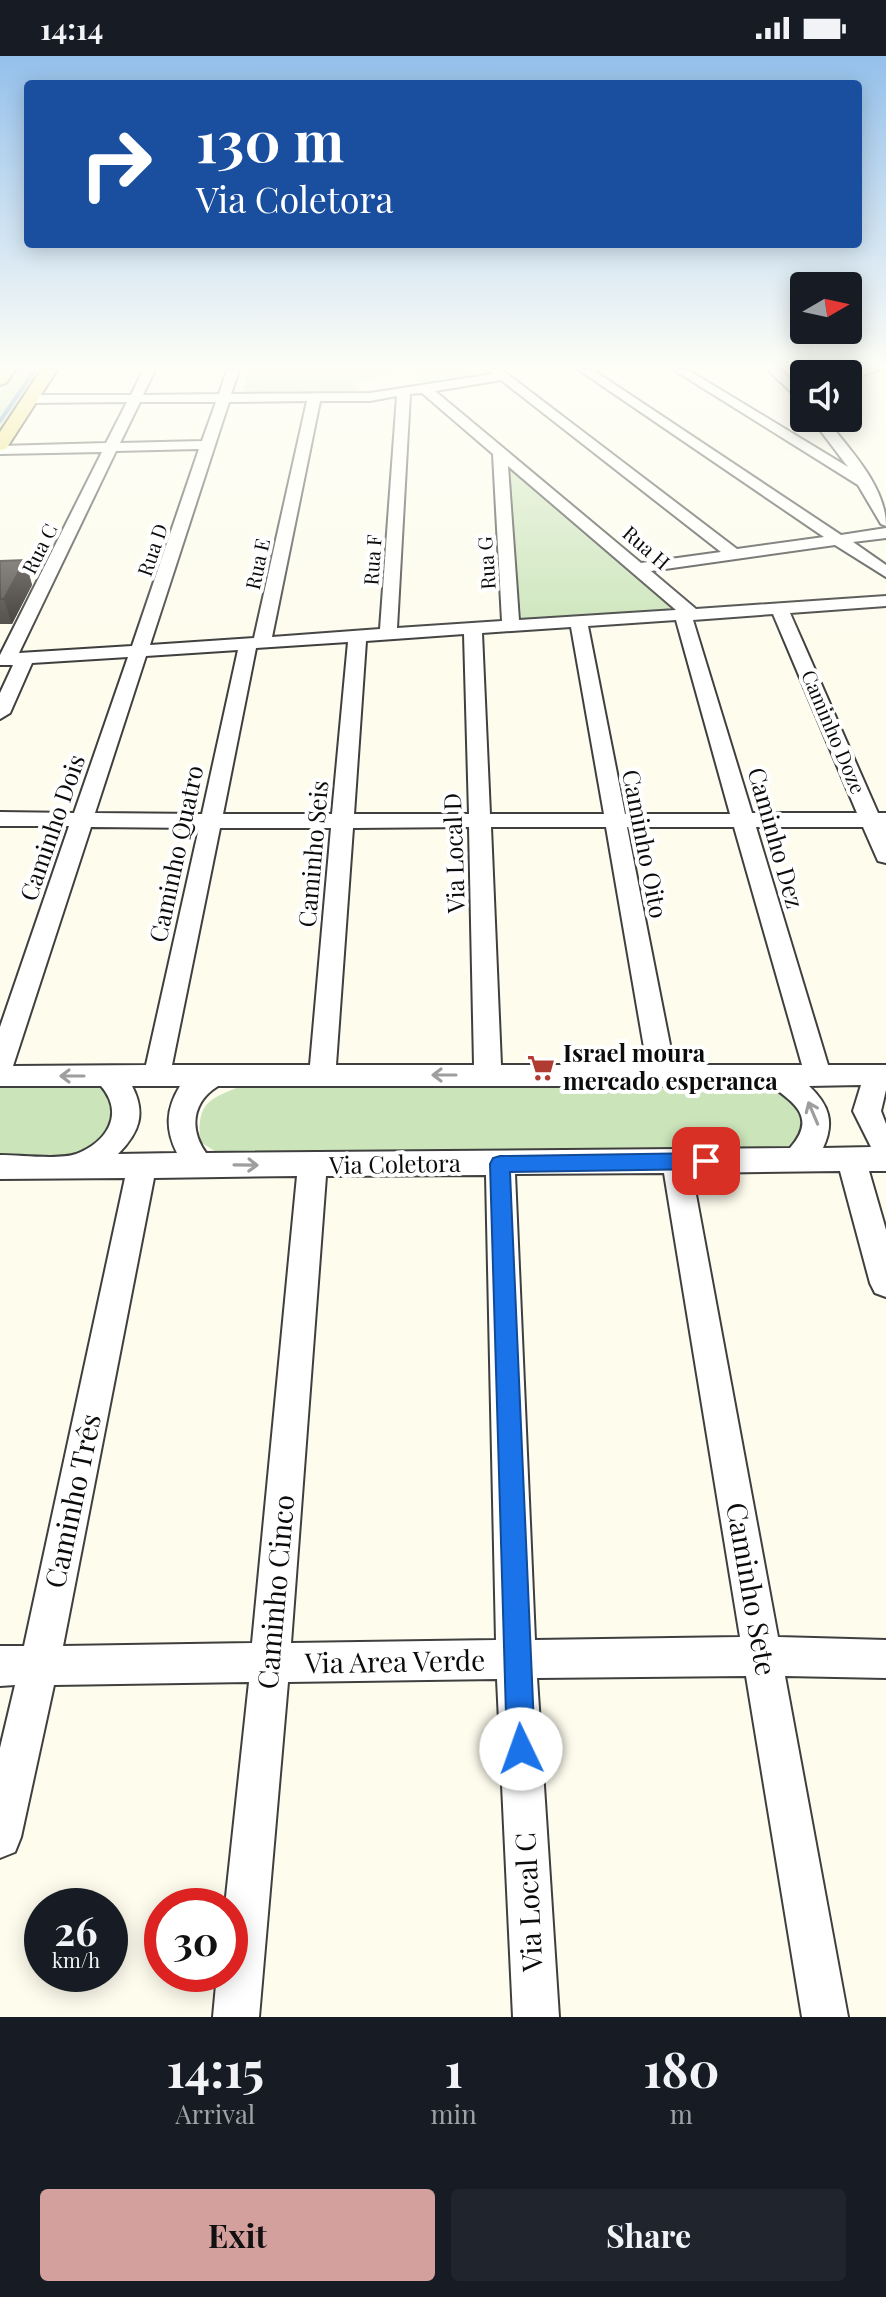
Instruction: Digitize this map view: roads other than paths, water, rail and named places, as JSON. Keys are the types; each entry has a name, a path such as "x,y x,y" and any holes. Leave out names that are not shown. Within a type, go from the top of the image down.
{"street":[{"name":"Rua C","path":"0,713 11,660 106,462"},
{"name":"Rua D","path":"139,652 204,462"},
{"name":"Rua E","path":"255,644 299,462"},
{"name":"Rua F","path":"388,634 399,462"},
{"name":"Rua G","path":"501,462 511,626"},
{"name":"Rua H","path":"513,462 638,568 688,616"},
{"path":"614,462 735,555"},
{"path":"721,462 886,572"},
{"path":"829,462 866,484"},
{"path":"850,462 886,521"},
{"path":"638,568 886,533"},
{"path":"11,660 886,601"},
{"name":"Caminho Doze","path":"780,609 878,820 886,856"},
{"name":"Caminho Dez","path":"688,616 742,820 818,1075"},
{"name":"Caminho Oito","path":"579,622 613,821 662,1074"},
{"name":"Via Local D","path":"473,628 488,1075"},
{"name":"Caminho Seis","path":"322,1076 357,637"},
{"name":"Caminho Quatro","path":"157,1075 210,821 255,644"},
{"name":"Caminho Dois","path":"0,1065 139,652"},
{"path":"0,819 878,820"},
{"path":"776,1075 801,1092 814,1108 818,1123 816,1136 798,1159"},
{"path":"0,1076 884,1075"},
{"path":"884,1075 871,1088 865,1103 873,1130 886,1146"},
{"path":"81,1165 107,1150 121,1134 127,1118 128,1103 122,1089 108,1076"},
{"path":"198,1164 185,1148 181,1128 191,1092 211,1077"},
{"name":"Via Coletora","path":"0,1167 886,1159"},
{"path":"851,1160 886,1283"},
{"name":"Caminho Sete","path":"676,1161 825,2017"},
{"name":"Caminho Três","path":"0,1837 39,1666 142,1164"},
{"name":"Via Local C","path":"500,1164 516,1660 536,2017"},
{"name":"Caminho Cinco","path":"236,2017 270,1664 312,1166"},
{"name":"Via Area Verde","path":"0,1666 762,1656 886,1659"}],"place":[{"name":"Israel moura mercado esperanca","path":"541,1068"}]}
